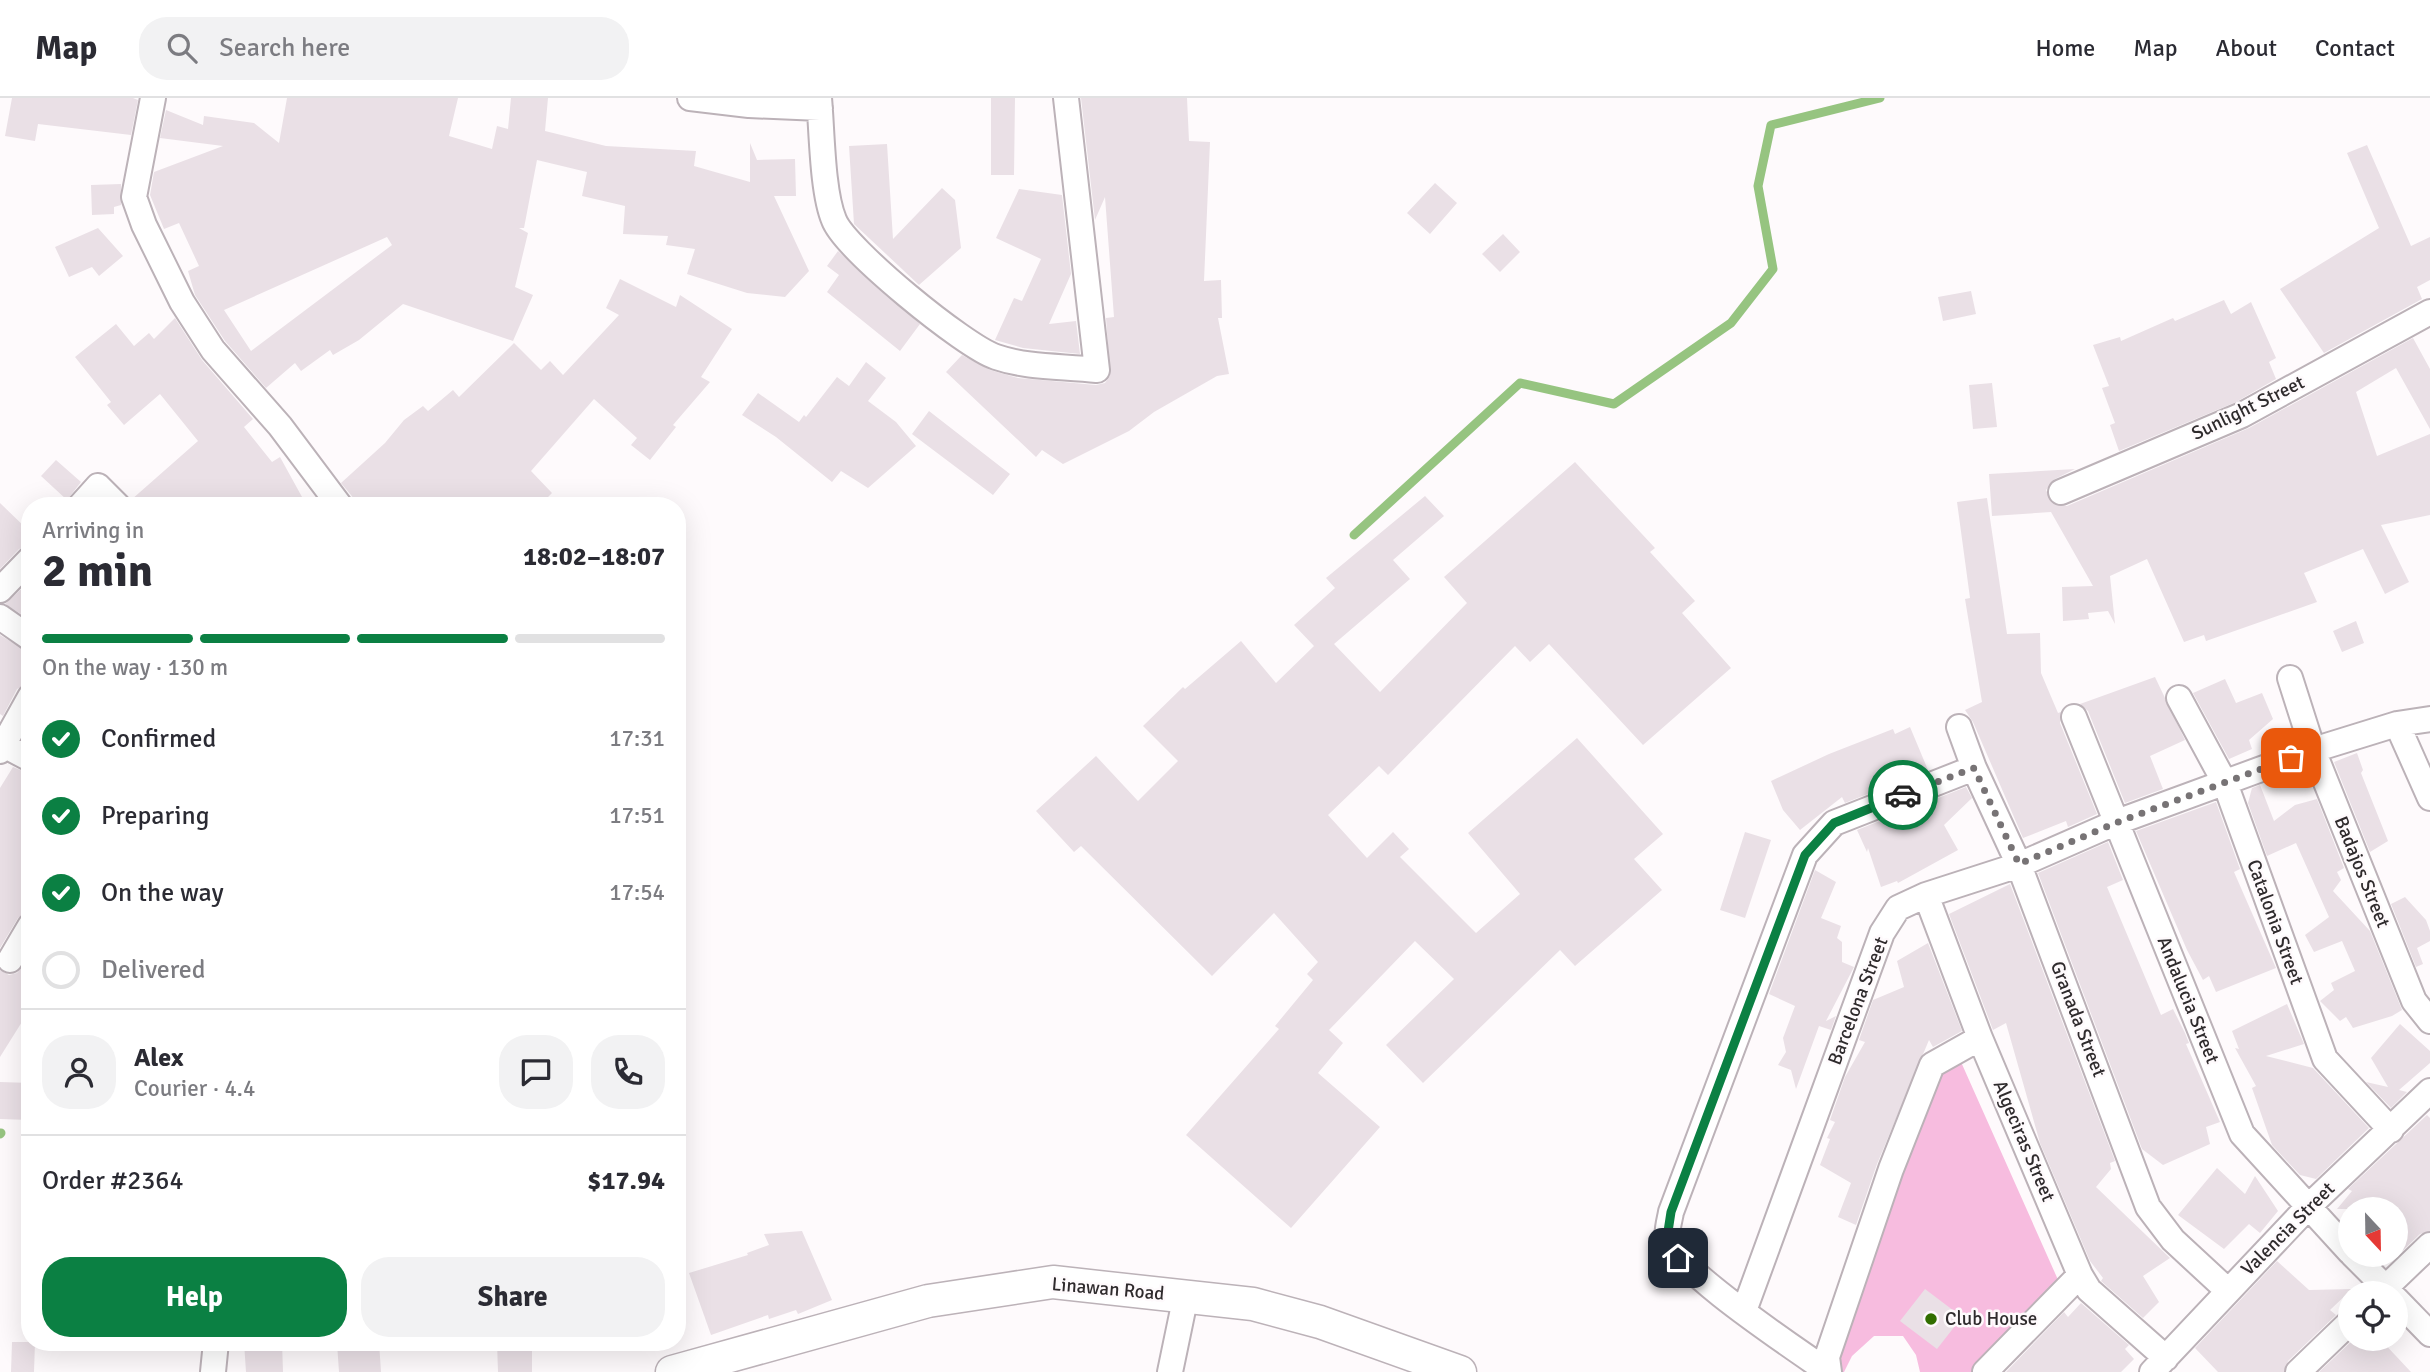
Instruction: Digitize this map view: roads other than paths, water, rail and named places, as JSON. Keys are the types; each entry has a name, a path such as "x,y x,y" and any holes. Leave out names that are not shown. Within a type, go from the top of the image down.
{"street":[{"path":"153,98 134,198 144,225 182,302 213,350 280,426 333,497"},
{"path":"690,98 749,105 819,103 830,204 834,220 842,234 935,321 994,357 1028,365 1097,370 1066,98"},
{"name":"Sunlight Street","path":"2061,492 2242,415 2430,312"},
{"path":"88,497 99,485 110,497"},
{"path":"0,590 21,568"},
{"path":"0,618 21,632"},
{"name":"Badajos Street","path":"2290,678 2313,750 2414,1001 2430,1021"},
{"name":"Catalonia Street","path":"2179,698 2225,783 2325,1059 2391,1130"},
{"path":"21,712 1,746 21,755"},
{"name":"Andalucia Street","path":"2074,717 2242,1134 2338,1239"},
{"name":"Barcelona Street","path":"1744,1311 1882,933 1898,908 1926,895 2019,864 2118,822 2313,750 2397,724 2430,719"},
{"path":"2397,724 2430,798"},
{"name":"Granada Street","path":"1959,727 1974,768 2019,864 2148,1207 2173,1240 2227,1290"},
{"path":"1829,1372 1744,1311 1678,1258 1667,1238 1671,1212 1805,855 1834,823 1974,768"},
{"name":"Algeciras Street","path":"1926,895 1980,1038 2080,1275 2090,1290 2159,1365"},
{"path":"13,961 21,945"},
{"path":"1829,1372 1827,1357 1831,1344 1891,1169 1932,1065 1980,1038"},
{"name":"Valencia Street","path":"2159,1365 2307,1208 2430,1091"},
{"path":"2398,1281 2430,1245"},
{"name":"Andalucia Street","path":"2365,1267 2377,1281"},
{"path":"1985,1372 2080,1275"},
{"name":"Linawan Road","path":"672,1372 928,1301 1053,1282 1253,1304 1320,1322 1460,1372"},
{"path":"1170,1372 1186,1295"},
{"name":"Andalucia Street","path":"2408,1313 2430,1334"},
{"path":"2298,1372 2338,1334"},
{"path":"213,1372 215,1351"}],"waterway":[{"path":"1354,535 1520,383 1614,404 1731,323 1773,269 1758,186 1771,125 1880,98"}],"place":[{"name":"Club House","path":"1931,1319"}]}
